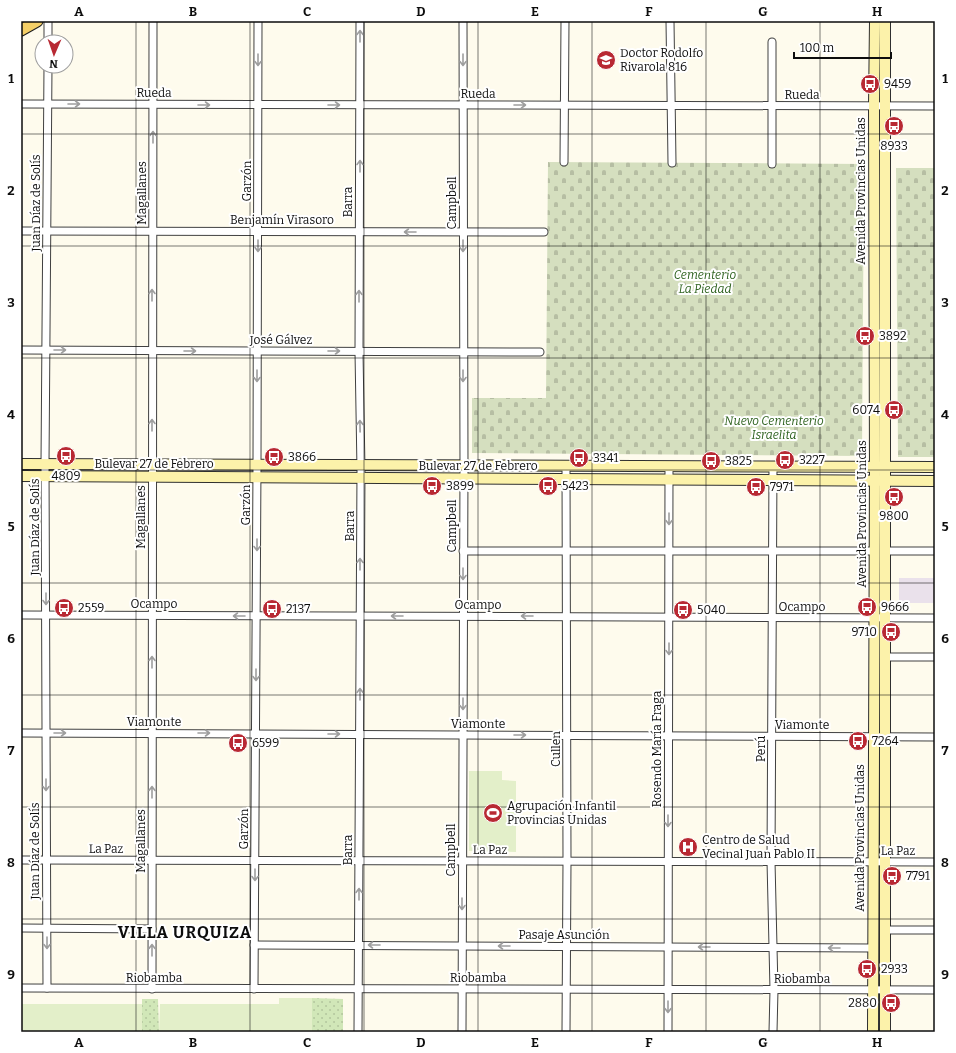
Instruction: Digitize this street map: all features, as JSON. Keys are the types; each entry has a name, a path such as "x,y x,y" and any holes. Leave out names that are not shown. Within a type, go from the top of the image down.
{"main road":[{"path":"21,30 37,21"},
{"name":"Avenida Provincias Unidas","path":"875,21 874,106 880,467"},
{"name":"Avenida Provincias Unidas","path":"885,21 880,467 880,551 885,618 885,1032"},
{"name":"Bulevar 27 de Febrero","path":"21,464 935,467"},
{"name":"Bulevar 27 de Febrero","path":"21,476 935,481"},
{"name":"Avenida Provincias Unidas","path":"873,1032 874,618 880,551"}],"street":[{"path":"48,21 48,34"},
{"name":"Magallanes","path":"152,989 153,21"},
{"name":"Garzón","path":"254,989 258,21"},
{"name":"Barra","path":"358,1032 361,478 359,352 360,21"},
{"name":"Campbell","path":"462,1032 464,466 463,21"},
{"path":"564,162 565,21"},
{"path":"670,21 672,163"},
{"path":"772,42 772,164"},
{"name":"Juan Díaz de Solís","path":"47,988 46,350 48,74"},
{"name":"Rueda","path":"21,104 935,106"},
{"name":"Benjamín Virasoro","path":"21,231 544,232"},
{"name":"José Gálvez","path":"21,350 540,352"},
{"name":"Cullen","path":"566,466 566,1032"},
{"name":"Rosendo María Fraga","path":"668,1032 669,466"},
{"name":"Perú","path":"773,466 771,862 774,990 773,1032"},
{"path":"463,551 935,551"},
{"name":"Ocampo","path":"21,615 935,618"},
{"path":"885,657 935,657"},
{"name":"Viamonte","path":"21,733 935,737"},
{"name":"La Paz","path":"21,860 935,862"},
{"path":"21,928 152,929"},
{"path":"885,930 935,930"},
{"name":"Pasaje Asunción","path":"254,944 873,948"},
{"name":"Riobamba","path":"21,988 935,990"}],"shaded area":[{"path":"899,578 935,578 935,603 899,603"}],"green space":[{"name":"Cementerio La Piedad","path":"548,162 864,164 862,456 472,453 472,398 546,398"},
{"path":"896,168 935,168 935,457 898,457"},
{"name":"Agrupación Infantil Provincias Unidas","path":"469,771 502,771 502,780 516,781 516,852 469,851"},
{"path":"279,998 312,998 312,1032 159,1032 160,1004 279,1004"},
{"path":"312,998 343,999 343,1032 312,1032"},
{"path":"142,999 158,999 159,1032 142,1032"},
{"path":"21,1004 142,1004 142,1032 21,1032"}],"place":[{"name":"Doctor Rodolfo Rivarola 816","path":"606,60"},
{"name":"9459","path":"870,84"},
{"name":"8933","path":"894,126"},
{"name":"3892","path":"865,336"},
{"name":"6074","path":"894,410"},
{"name":"4809","path":"66,456"},
{"name":"3866","path":"274,457"},
{"name":"3341","path":"579,458"},
{"name":"3227","path":"785,460"},
{"name":"3825","path":"711,461"},
{"name":"3899","path":"432,486"},
{"name":"5423","path":"548,486"},
{"name":"7971","path":"756,487"},
{"name":"9800","path":"894,497"},
{"name":"9666","path":"867,607"},
{"name":"2559","path":"64,608"},
{"name":"2137","path":"272,609"},
{"name":"5040","path":"683,610"},
{"name":"9710","path":"891,632"},
{"name":"7264","path":"858,741"},
{"name":"6599","path":"238,743"},
{"name":"Agrupación Infantil Provincias Unidas","path":"493,813"},
{"name":"Centro de Salud Vecinal Juan Pablo II","path":"688,847"},
{"name":"7791","path":"892,876"},
{"name":"2933","path":"867,969"},
{"name":"2880","path":"891,1003"}],"district":[{"name":"VILLA URQUIZA","path":"185,932"}],"park label":[{"name":"Nuevo Cementerio Israelita","path":"774,428"}]}
